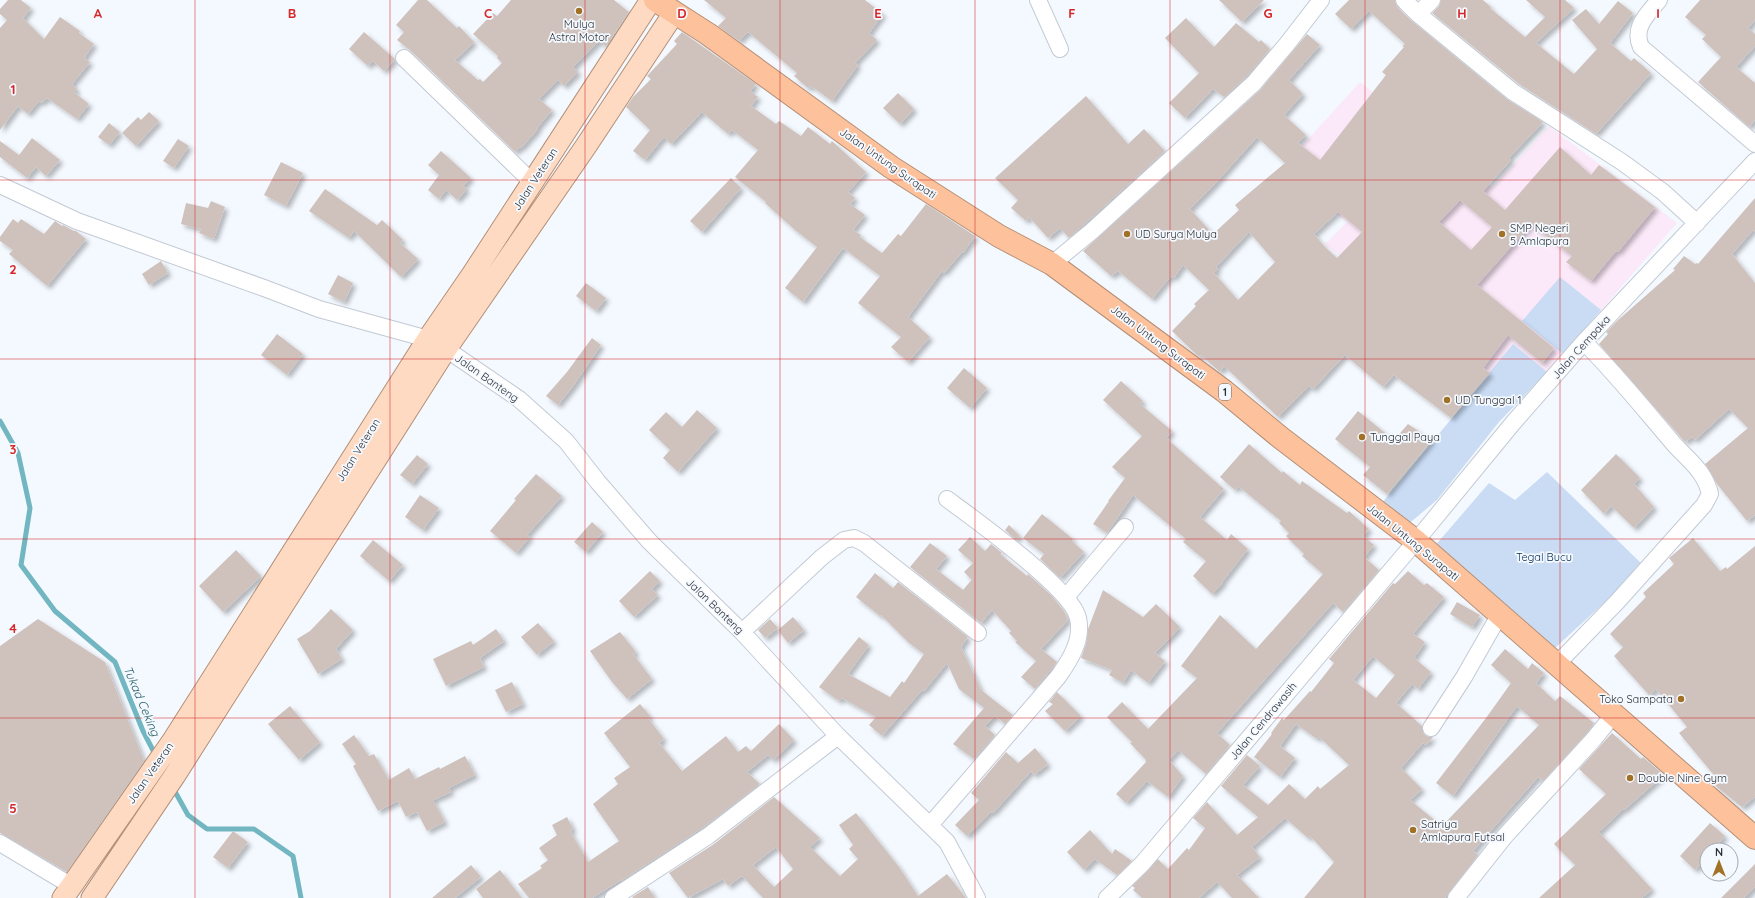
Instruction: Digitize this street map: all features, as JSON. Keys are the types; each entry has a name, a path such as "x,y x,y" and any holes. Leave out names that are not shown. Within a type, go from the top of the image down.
{"highway":[{"name":"Jalan Untung Surapati","path":"655,0 708,34 891,167 999,236 1052,264 1224,391 1281,438 1416,541 1755,838"}],"main road":[{"name":"Jalan Veteran","path":"92,898 175,775 437,344 472,275 650,0"},
{"name":"Jalan Veteran","path":"67,892 174,739 437,344 586,146 674,13"}],"street":[{"path":"1038,0 1060,49"},
{"path":"1052,264 1092,231 1254,83 1321,0"},
{"path":"1404,0 1418,14 1512,92 1622,162 1663,192 1697,223"},
{"path":"1418,14 1432,0"},
{"path":"1659,0 1642,20 1638,30 1637,39 1641,47 1755,144"},
{"path":"404,58 532,182"},
{"name":"Jalan Cempaka","path":"1416,541 1512,423 1584,342 1755,161"},
{"name":"Jalan Banteng","path":"0,185 77,221 318,309 437,344 519,399 566,441 598,482 649,541 742,632 838,736 947,842 977,898"},
{"path":"1556,665 1617,602 1704,505 1710,494 1706,479 1697,468 1674,444 1610,368 1584,342"},
{"path":"930,825 980,765 1043,694 1073,656 1078,634 1079,619 1076,609 1066,597 1013,549 947,499"},
{"path":"1066,597 1125,527"},
{"path":"742,632 822,557 844,540 854,538 864,543 978,633"},
{"name":"Jalan Cendrawasih","path":"1107,898 1142,864 1416,541"},
{"path":"1431,728 1464,677 1500,614"},
{"path":"1456,898 1505,836 1593,740 1614,714"},
{"path":"613,898 708,836 838,736"},
{"path":"0,843 67,892"}],"shaded area":[{"name":"SMP Negeri 5 Amlapura","path":"1360,82 1492,188 1549,126 1677,223 1547,372 1513,344 1490,373 1325,244 1347,222 1281,169"}],"green space":[{"path":"1560,277 1601,310 1563,354 1522,321"},
{"path":"1513,344 1547,372 1499,422 1437,500 1406,526 1381,504"},
{"name":"Tegal Bucu","path":"1547,472 1644,566 1555,648 1433,548 1489,483 1515,500"}],"building":[{"path":"8,0 21,0 31,8 23,18 44,39 60,17 80,31 79,33 94,44 84,58 90,62 72,84 77,89 74,92 89,104 77,119 47,98 41,103 39,101 28,114 18,106 0,130 0,28 7,20 0,14 0,9"},
{"path":"418,0 427,0 457,28 459,26 474,42 455,60 478,80 480,79 483,82 502,63 497,58 498,56 473,34 493,13 497,16 511,0 614,0 629,12 606,46 599,41 573,67 578,72 564,86 558,80 539,99 552,110 537,128 538,129 521,148 520,147 515,152 411,51 397,40 404,32 396,25"},
{"path":"704,0 865,0 883,14 869,33 877,40 855,63 858,65 832,101 811,86 808,88 794,76 797,73 748,32 739,41 718,26 726,18"},
{"path":"1219,0 1264,0 1242,22"},
{"path":"1349,0 1395,0 1397,7 1412,21 1507,99 1543,122 1509,158 1511,160 1483,191 1505,210 1560,147 1591,175 1599,165 1655,207 1618,252 1616,251 1591,281 1566,262 1572,256 1531,224 1477,285 1554,348 1542,363 1508,335 1483,368 1490,373 1451,418 1394,375 1383,387 1345,355 1313,389 1309,386 1278,417 1224,366 1220,372 1201,355 1199,357 1172,331 1196,306 1194,304 1209,290 1183,265 1174,278 1171,276 1152,299 1118,271 1111,276 1083,251 1260,90 1307,34 1320,45 1289,80 1303,94 1284,115 1306,135 1298,143 1320,160 1386,75 1382,72 1405,44 1369,11 1351,29 1335,14","holes":["1257,137 1285,163 1235,205 1239,210 1213,234 1190,209 1214,185","1460,200 1492,227 1471,250 1439,222","1338,212 1362,232 1337,258 1314,234","1249,232 1275,262 1238,300 1214,273 1218,269 1216,267"]},
{"path":"1441,0 1483,0 1491,7 1490,8 1525,37 1545,17 1526,0 1565,0 1574,8 1536,43 1574,74 1597,49 1572,20 1586,9 1599,24 1618,1 1633,13 1610,43 1631,61 1634,58 1651,73 1596,134 1519,84 1432,13 1439,6"},
{"path":"1700,0 1755,0 1755,20 1748,28 1755,34 1755,46 1736,67 1755,83 1755,120 1749,127 1698,82 1721,57 1702,39 1706,35 1685,17"},
{"path":"1186,18 1214,47 1236,23 1259,42 1261,40 1270,49 1247,76 1224,97 1213,89 1185,118 1169,103 1199,73 1165,38"},
{"path":"364,32 395,59 384,71 373,61 368,66 349,49"},
{"path":"682,32 756,84 750,91 758,97 751,106 776,124 779,121 801,136 808,127 830,144 832,141 866,172 848,192 855,198 850,204 865,215 853,230 882,253 898,234 901,236 926,204 975,236 963,253 962,252 944,273 942,271 908,317 930,337 908,362 891,347 901,337 858,303 880,276 843,248 803,302 785,288 817,247 795,230 765,203 766,202 735,177 758,150 732,130 728,134 702,112 671,144 664,137 645,160 633,151 650,130 626,107 633,97 651,79 647,76 677,44 674,41"},
{"path":"898,93 914,109 900,124 883,108"},
{"path":"1086,96 1128,144 1144,129 1165,151 1069,238 1060,228 1048,238 1029,217 1026,221 1011,208 1018,200 995,178"},
{"path":"149,112 159,121 136,146 122,133 138,117 141,120"},
{"path":"109,123 120,132 109,145 98,137"},
{"path":"32,138 60,160 46,176 36,167 27,178 0,157 0,141 19,155"},
{"path":"178,139 189,146 174,168 163,161"},
{"path":"441,151 471,178 463,186 467,189 457,200 446,190 439,199 428,190 439,175 428,165"},
{"path":"281,162 303,173 286,206 264,195"},
{"path":"731,178 741,188 702,232 690,221"},
{"path":"325,189 377,225 382,220 403,240 400,243 418,259 401,277 354,231 349,238 309,211"},
{"path":"1755,198 1755,232 1753,230 1732,254 1755,283 1755,515 1747,521 1717,484 1705,464 1748,428 1729,409 1695,440 1692,437 1685,442 1599,344 1608,334 1606,332 1675,270 1673,269 1684,256 1695,264 1698,264"},
{"path":"211,201 225,207 214,239 199,233 201,229 181,224 186,203 208,208"},
{"path":"13,219 18,223 21,219 44,234 55,221 62,226 63,225 76,231 86,239 47,286 9,254 13,250 0,241 0,237"},
{"path":"161,261 168,273 149,285 142,274"},
{"path":"338,275 353,283 344,302 328,294"},
{"path":"586,283 606,298 596,311 576,296"},
{"path":"277,334 303,354 287,375 261,355"},
{"path":"592,338 601,345 574,385 558,405 546,396 567,372"},
{"path":"964,368 987,388 970,408 947,388"},
{"path":"1121,381 1143,401 1140,404 1172,431 1166,438 1224,489 1200,517 1227,540 1231,534 1248,549 1222,582 1223,583 1212,594 1193,576 1206,561 1183,542 1186,539 1133,495 1107,533 1093,524 1125,478 1112,467 1142,436 1103,400"},
{"path":"697,410 717,428 678,472 663,458 670,450 649,430 666,412 682,427"},
{"path":"1358,411 1394,440 1408,424 1432,440 1387,494 1363,475 1370,467 1335,439"},
{"path":"1249,444 1282,473 1283,471 1300,485 1302,481 1347,513 1349,511 1369,529 1363,536 1374,545 1364,557 1379,570 1343,612 1333,603 1217,733 1230,745 1206,774 1178,750 1169,760 1183,776 1168,797 1147,781 1126,803 1116,794 1146,762 1146,760 1130,743 1132,742 1107,717 1122,702 1148,729 1197,678 1181,666 1220,615 1256,649 1323,574 1302,556 1304,554 1286,536 1289,533 1279,523 1281,521 1238,486 1235,490 1220,477"},
{"path":"1616,454 1640,478 1634,484 1654,507 1634,528 1611,506 1604,514 1581,490"},
{"path":"417,455 428,464 412,484 400,475"},
{"path":"536,474 562,496 527,535 530,537 516,553 490,531 516,500 514,499"},
{"path":"420,495 439,508 423,530 405,517"},
{"path":"1042,514 1073,539 1072,541 1084,552 1060,578 1040,559 1044,554 1023,538"},
{"path":"592,522 603,532 586,552 574,542"},
{"path":"1009,525 1020,536 1016,540 1005,530"},
{"path":"970,537 985,551 991,544 1002,553 1000,554 1027,576 1028,574 1052,596 1064,611 1068,620 1041,649 1057,662 1035,689 1021,677 1036,661 1015,642 1017,641 1009,633 1011,631 992,610 981,623 910,567 930,543 947,556 936,569 963,590 972,580 964,572 973,563 958,550"},
{"path":"1693,538 1720,571 1726,567 1727,569 1755,546 1755,797 1742,807 1713,784 1718,780 1679,733 1687,727 1656,689 1649,695 1614,656 1623,647 1610,634 1646,597 1643,593 1674,564 1669,558"},
{"path":"373,540 403,565 389,581 360,556"},
{"path":"236,550 261,576 223,612 199,586"},
{"path":"650,571 660,581 652,589 658,595 634,617 619,601"},
{"path":"1408,571 1424,585 1427,583 1444,597 1413,634 1425,642 1414,658 1431,672 1418,689 1412,684 1396,703 1422,726 1422,732 1426,736 1433,737 1426,745 1423,743 1401,768 1422,789 1410,800 1442,826 1539,725 1517,706 1453,796 1436,783 1511,683 1491,665 1505,649 1528,669 1532,663 1544,673 1536,683 1555,701 1560,696 1594,723 1586,734 1543,781 1538,777 1473,851 1478,855 1445,898 1304,898 1334,862 1310,836 1308,838 1285,818 1252,847 1260,857 1237,875 1259,898 1232,898 1217,882 1199,898 1142,898 1133,890 1135,888 1132,886 1158,859 1168,869 1187,848 1189,850 1205,828 1193,818 1207,802 1237,835 1258,817 1221,786 1247,755 1260,766 1243,785 1268,805 1289,784 1305,799 1318,786 1320,789 1349,765 1319,737 1317,739 1296,724 1280,746 1295,758 1280,777 1254,757 1272,734 1271,733 1282,718 1284,720 1310,691 1311,692 1334,663 1329,659 1393,583 1395,584","holes":["1373,656 1395,675 1376,698 1353,680"]},
{"path":"875,573 893,588 898,582 968,637 961,647 981,690 1013,715 1005,724 995,716 985,726 995,735 974,759 953,744 984,708 959,689 947,663 924,691 922,690 882,736 869,725 876,717 842,698 839,701 819,687 859,637 869,645 848,674 890,697 902,681 904,683 924,654 909,643 881,615 880,616 856,597"},
{"path":"1103,590 1143,617 1156,604 1180,627 1155,653 1165,661 1148,683 1131,670 1123,683 1109,675 1112,670 1081,658 1086,644 1088,629"},
{"path":"1457,602 1480,615 1472,627 1450,614"},
{"path":"331,609 353,630 336,649 342,659 318,674 297,639 310,631"},
{"path":"793,617 804,630 788,643 778,630"},
{"path":"38,619 105,662 144,761 67,872 0,833 0,646"},
{"path":"770,619 778,628 765,638 758,630"},
{"path":"538,623 554,641 537,655 521,637"},
{"path":"496,629 504,641 480,658 484,667 446,686 433,659 471,641 473,645"},
{"path":"620,632 636,652 633,654 652,679 627,699 612,682 590,651"},
{"path":"512,682 523,704 506,712 495,690"},
{"path":"1057,692 1081,716 1065,731 1045,711 1053,704 1049,702"},
{"path":"640,704 650,716 648,718 664,739 659,743 682,771 726,736 738,752 746,746 751,751 779,724 794,740 773,760 768,755 747,772 760,784 702,828 621,881 592,898 529,898 518,884 542,868 540,866 548,860 539,848 557,835 552,825 567,817 573,829 570,831 588,862 619,841 593,804 618,784 614,778 630,767 604,733"},
{"path":"290,706 320,742 299,760 268,724"},
{"path":"1612,733 1641,759 1643,757 1664,775 1624,810 1623,809 1599,832 1652,889 1642,898 1539,898 1575,865 1554,844 1606,794 1579,769"},
{"path":"354,735 369,756 374,754 389,780 409,768 415,779 439,767 440,769 465,756 475,775 449,788 451,792 433,800 445,822 427,831 417,812 406,817 398,801 378,811 353,766 356,764 342,744"},
{"path":"1035,748 1048,764 1034,775 1031,771 993,813 991,812 967,836 955,825 979,800 971,793 1006,752 1018,763"},
{"path":"774,797 820,838 810,847 840,876 858,859 849,849 853,845 839,825 856,813 899,867 918,896 947,874 966,898 763,898 742,876 728,886 723,879 688,898 669,873 714,844","holes":["776,847 793,869 774,887 753,865"]},
{"path":"1710,823 1725,836 1719,842 1699,842 1699,865 1695,870 1680,856"},
{"path":"1090,830 1112,854 1115,849 1132,861 1117,875 1095,859 1084,870 1067,852"},
{"path":"233,831 248,842 228,868 213,857"},
{"path":"1755,864 1755,887 1744,898 1721,898 1737,882 1739,882 1739,880"},
{"path":"471,865 481,877 455,898 432,898"},
{"path":"500,870 522,898 483,898 476,889"},
{"path":"648,887 655,898 632,897"}],"waterway":[{"name":"Tukad Ceking","path":"0,421 18,453 30,508 21,565 55,611 115,662 143,731 156,756"},
{"name":"Tukad Ceking","path":"173,788 188,815 207,829 254,829 293,856 301,898"}],"place":[{"name":"Mulya Astra Motor","path":"579,11"},
{"name":"UD Surya Mulya","path":"1127,234"},
{"name":"SMP Negeri 5 Amlapura","path":"1502,234"},
{"name":"UD Tunggal 1","path":"1447,400"},
{"name":"Tunggal Paya","path":"1362,437"},
{"name":"Toko Sampata","path":"1681,699"},
{"name":"Double Nine Gym","path":"1630,778"},
{"name":"Satriya Amlapura Futsal","path":"1413,830"}]}
